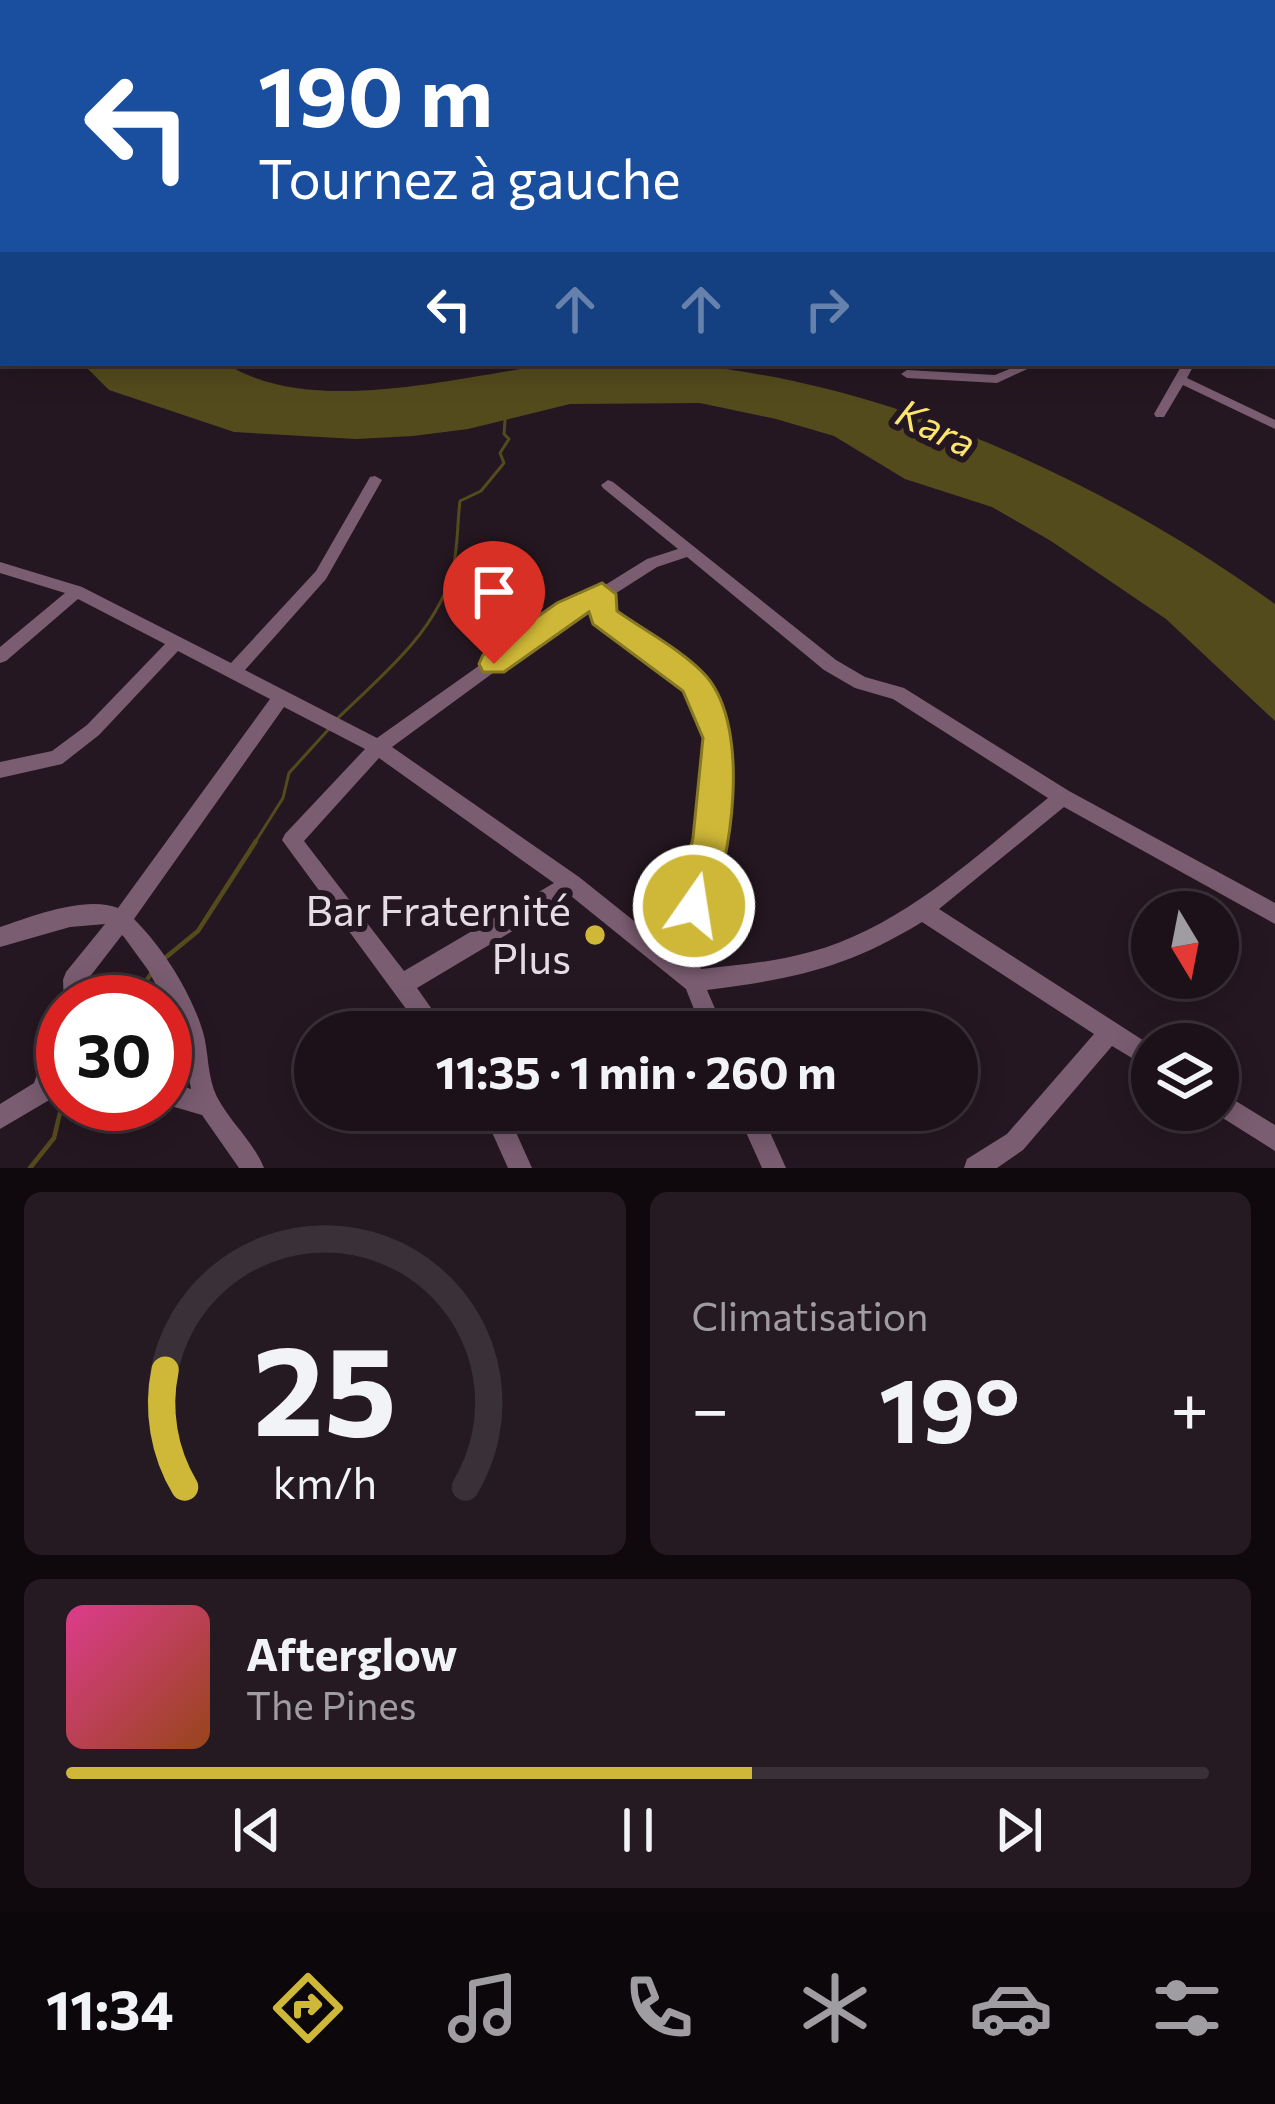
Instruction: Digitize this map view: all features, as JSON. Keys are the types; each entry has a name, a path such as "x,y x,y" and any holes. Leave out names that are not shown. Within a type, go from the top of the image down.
{"street":[{"path":"907,374 997,380 1027,366"},
{"path":"1160,414 1188,366"},
{"path":"1182,380 1275,425"},
{"path":"232,673 320,575 376,481"},
{"path":"608,485 830,664 861,683 898,693 1063,797 1275,914"},
{"path":"422,1011 292,840 378,747 567,611 652,563 689,551"},
{"path":"0,567 77,591 378,747 572,884 692,981 813,962 884,932 922,910 1063,797"},
{"path":"0,656 77,591"},
{"path":"602,594 603,616 693,682 706,700 718,738 710,838 687,940 692,981 706,1011"},
{"path":"0,770 56,758 94,730 174,645"},
{"path":"78,975 280,699"},
{"path":"403,984 572,884"},
{"path":"922,910 1131,1045"},
{"path":"0,937 32,926 109,914 122,921 157,964 190,1027 208,1106"},
{"path":"976,1168 1015,1142 1111,1032"},
{"path":"0,1117 36,1095"},
{"path":"192,1098 208,1106 233,1133 252,1168"},
{"path":"1239,1116 1275,1139"},
{"path":"503,1131 520,1168"},
{"path":"757,1131 774,1168"}],"water":[{"name":"Kara","path":"85,366 231,366 260,380 342,391 431,384 544,366 696,366 839,392 994,445 1069,480 1141,518 1275,604 1275,721 1166,619 1051,541 992,507 905,479 834,436 776,419 700,403 570,404 468,429 356,439 234,432 109,390"}],"waterway":[{"path":"338,718 403,654 431,618 453,568 460,501 481,491 504,463 500,453 509,439 504,434 505,420"},
{"path":"254,844 283,798 289,773 328,730"},
{"path":"165,958 198,931 256,841"},
{"path":"30,1168 56,1131"}],"place":[{"name":"Bar Fraternité Plus","path":"595,935"}],"route":[{"path":"494,664 567,611 602,594 603,616 693,682 706,700 718,738 710,838 694,906"}]}
